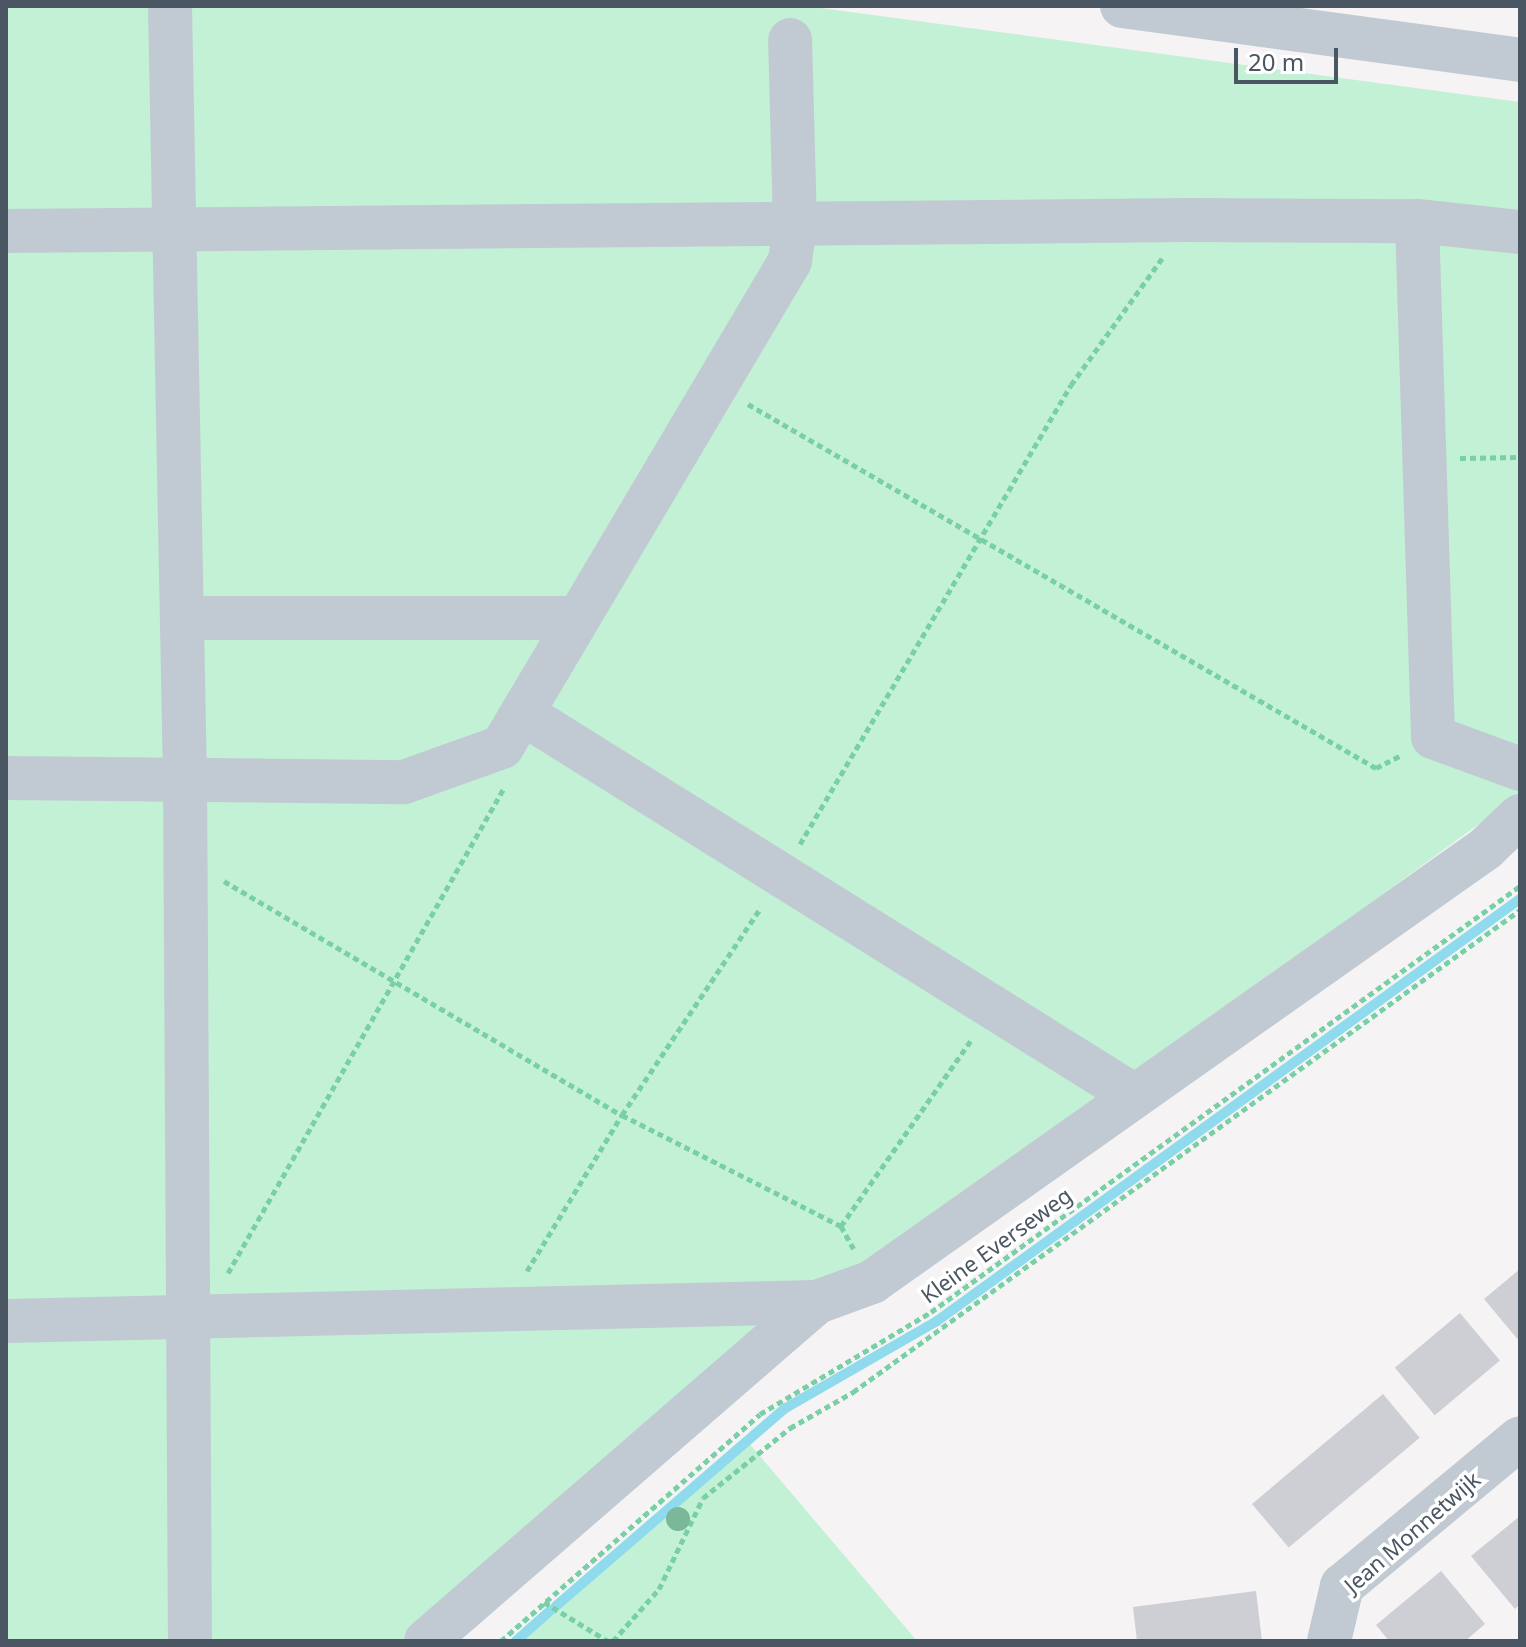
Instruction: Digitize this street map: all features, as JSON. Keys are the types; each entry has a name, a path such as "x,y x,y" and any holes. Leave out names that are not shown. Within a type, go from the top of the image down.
{"street":[{"path":"170,6 185,777 190,1641"},
{"path":"1122,6 1520,60"},
{"path":"6,778 185,777 404,782 512,730 790,261 795,227 790,40"},
{"path":"6,231 795,227 1189,220 1417,221 1520,232"},
{"path":"1417,221 1427,459 1433,737 1520,769"},
{"path":"182,618 578,618"},
{"path":"512,730 780,878 1133,1095"},
{"path":"6,1321 501,1313 817,1302 872,1282 1485,849 1520,816"},
{"path":"426,1641 817,1302"},
{"name":"Jean Monnetwijk","path":"1329,1641 1342,1586 1520,1438"}],"path":[{"path":"501,1313 622,1115 780,878 977,539 1071,385 1189,220"},
{"path":"715,385 1376,768 1433,737"},
{"path":"1427,459 1520,457"},
{"path":"186,1318 224,1281 399,982 511,775 512,730"},
{"path":"185,858 622,1115 841,1226 872,1282"},
{"name":"Kleine Everseweg","path":"501,1641 760,1414 931,1312 1520,886"},
{"path":"544,1602 610,1641 659,1589 703,1498 779,1436 853,1392 1520,910"},
{"path":"841,1226 993,1009"}],"green space":[{"path":"6,6 806,6 1520,102 1520,794 858,1277 445,1641 6,1641"},
{"path":"1520,895 1520,902 938,1323 786,1412 748,1442 917,1641 516,1641 783,1407 935,1319"}],"building":[{"path":"1520,1269 1520,1342 1484,1299"},
{"path":"1460,1313 1500,1360 1435,1415 1395,1368"},
{"path":"1383,1394 1420,1438 1289,1548 1252,1504"},
{"path":"1520,1516 1520,1604 1515,1609 1471,1556"},
{"path":"1441,1571 1485,1624 1465,1641 1389,1641 1376,1625"},
{"path":"1256,1591 1262,1641 1137,1641 1133,1607"}],"waterway":[{"path":"556,1606 784,1409 937,1321 1520,899"},
{"path":"516,1641 551,1610"}]}
